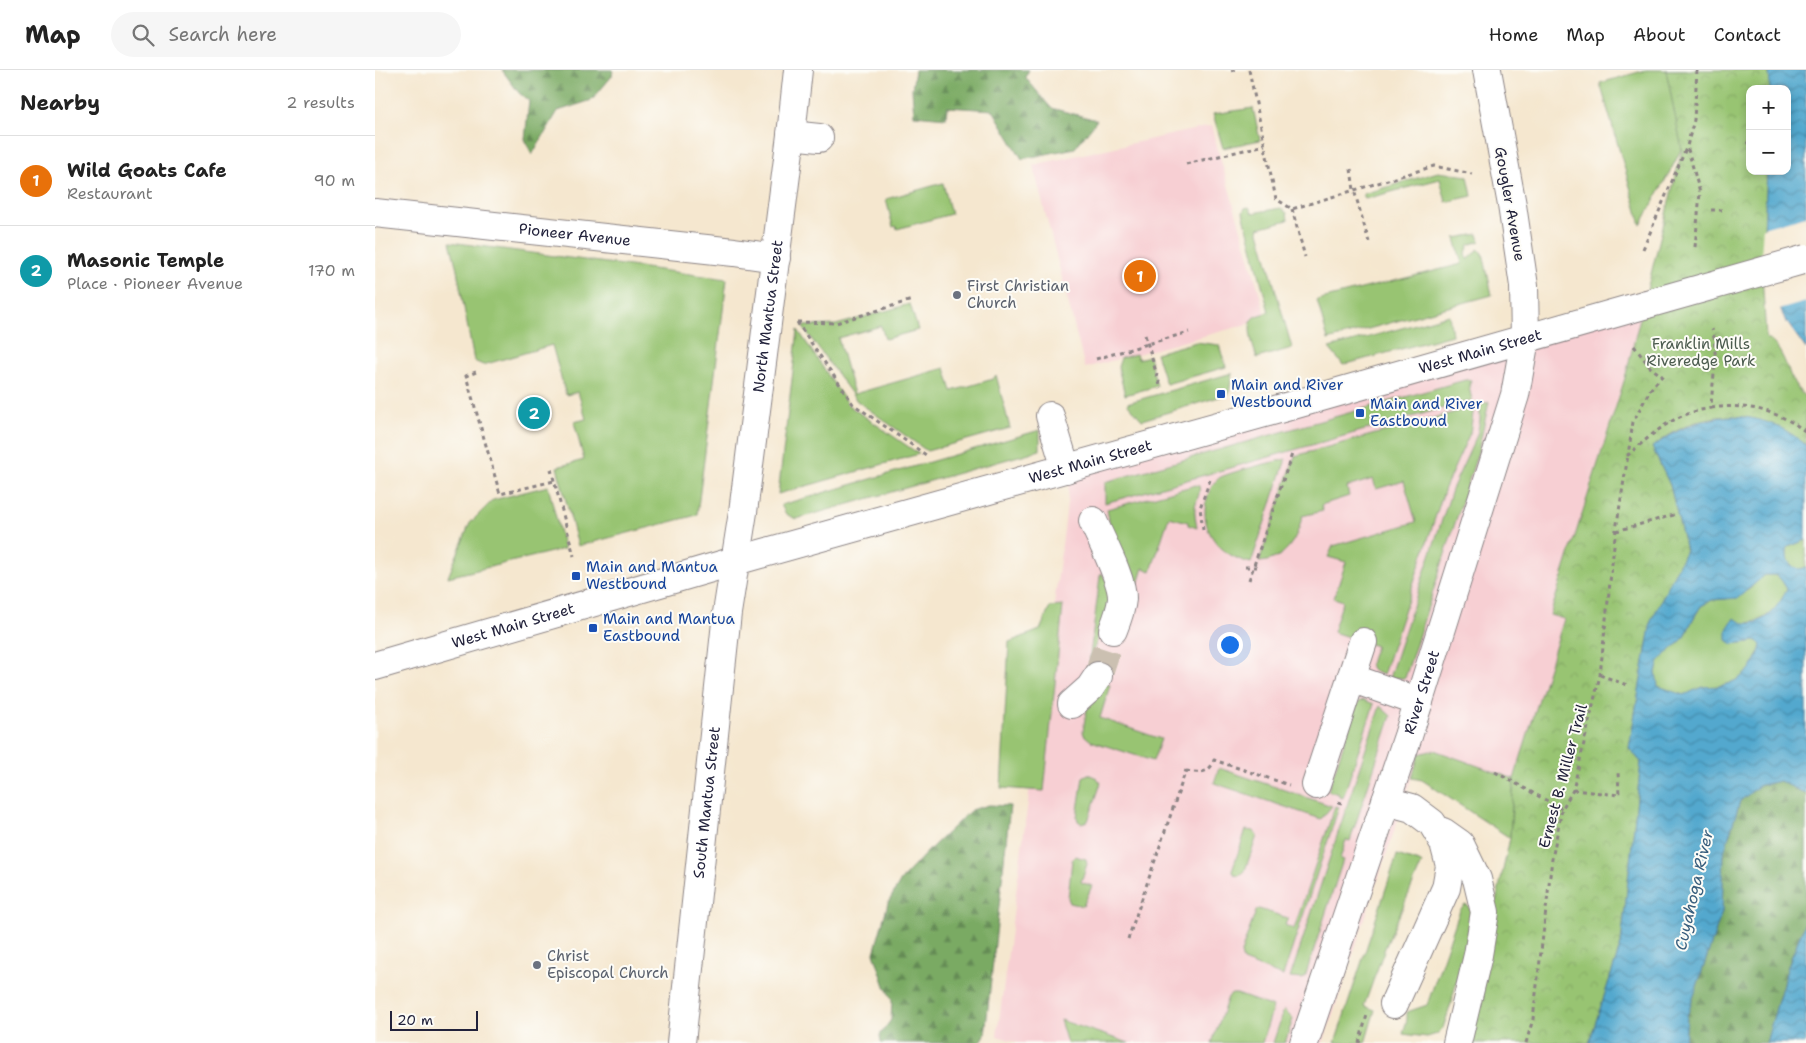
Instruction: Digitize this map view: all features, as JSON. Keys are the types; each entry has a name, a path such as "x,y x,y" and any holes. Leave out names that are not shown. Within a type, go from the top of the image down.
{"main road":[{"name":"North Mantua Street","path":"735,561 743,512 798,70"},
{"name":"Gougler Avenue","path":"1487,70 1512,205 1522,277 1525,339"},
{"path":"791,135 819,138"},
{"name":"Pioneer Avenue","path":"375,213 775,258"},
{"name":"West Main Street","path":"375,666 735,561 1806,259"},
{"name":"River Street","path":"1305,1043 1419,702 1515,395 1525,339"},
{"path":"1050,416 1066,469"},
{"path":"1093,521 1114,570 1122,598 1120,612 1113,630"},
{"name":"South Mantua Street","path":"681,1043 727,614 735,561"},
{"path":"1316,785 1363,642"},
{"path":"1072,704 1090,688 1098,676"},
{"path":"1351,678 1419,702"},
{"path":"1386,801 1411,808 1460,844 1477,879 1485,912 1478,955 1457,1043"},
{"path":"1382,1006 1445,888 1450,866 1444,842 1432,823"}],"path":[{"path":"1249,70 1276,199 1292,209 1305,257"},
{"path":"1643,249 1687,146 1694,120 1697,70"},
{"path":"1186,164 1265,145"},
{"path":"1687,146 1699,193 1695,247"},
{"path":"1292,209 1434,166 1473,174"},
{"path":"1351,169 1369,242"},
{"path":"1711,210 1722,210"},
{"path":"912,300 836,323 797,322 853,404 926,455"},
{"path":"1711,408 1715,338 1712,329"},
{"path":"1096,360 1189,332"},
{"path":"1145,335 1161,389"},
{"name":"Ernest B. Miller Trail","path":"1526,1043 1533,1020 1552,859 1562,809 1573,790 1600,675 1616,531 1633,422 1650,390 1662,376 1650,367 1633,346"},
{"path":"476,372 466,376 500,494 554,481"},
{"path":"1628,455 1658,429 1680,416 1695,410 1738,406 1765,410 1782,416 1806,432"},
{"path":"1249,580 1292,454"},
{"path":"551,469 574,556"},
{"path":"1203,530 1200,508 1211,477"},
{"path":"1616,531 1674,515"},
{"path":"1245,568 1261,567"},
{"path":"1600,675 1627,685"},
{"path":"1128,939 1186,770 1203,772 1212,766 1214,760 1279,782"},
{"path":"1495,772 1562,809"},
{"path":"1573,790 1619,795 1618,772"},
{"path":"1359,1043 1382,1006"}],"shaded area":[{"path":"1211,126 1267,319 1085,368 1033,165"},
{"path":"1647,304 1550,615 1564,619 1514,779 1510,838 1422,780 1412,778 1323,1043 1019,1043 997,1036 1071,467"}],"green space":[{"path":"502,70 613,70 612,76 592,100 558,111 532,155 525,139 529,101 519,93"},
{"path":"915,70 1029,70 1025,77 1051,108 1097,120 1075,148 1022,159 993,110 947,107 946,118 914,115 912,89"},
{"path":"1646,70 1686,70 1687,137 1641,225 1600,83"},
{"name":"Franklin Mills Riveredge Park","path":"1666,70 1769,70 1770,85 1746,85 1746,175 1767,175 1762,273 1766,338 1779,350 1794,383 1806,397 1806,445 1778,427 1763,421 1732,416 1716,417 1684,427 1652,447 1670,485 1686,550 1651,622 1629,748 1641,762 1621,944 1589,1043 1465,1043 1510,838 1514,779 1564,619 1550,615 1625,378 1682,150"},
{"path":"1253,108 1260,140 1223,148 1213,114"},
{"path":"1438,172 1468,176 1472,196 1446,202 1440,179 1365,199 1363,194"},
{"path":"943,183 951,214 897,229 896,226 893,227 886,199"},
{"path":"1249,207 1252,213 1281,208 1287,213 1288,220 1258,228 1292,348 1257,358 1250,331 1251,321 1255,317 1269,312 1243,212 1245,208"},
{"path":"1478,234 1480,241 1469,245 1465,255 1468,260 1478,249 1483,253 1492,295 1328,340 1317,300 1462,264 1455,238"},
{"path":"450,242 727,279 697,515 578,546 557,467 584,460 574,422 586,419 578,392 566,395 552,345 483,365 474,361"},
{"path":"910,304 918,330 885,339 881,326 838,338 854,394 945,368 952,391 993,379 996,375 1010,428 927,451 857,401 802,326 836,325"},
{"path":"1449,315 1452,335 1343,365 1329,348"},
{"path":"798,330 848,405 919,454 778,494"},
{"path":"1196,342 1219,345 1226,367 1166,384 1156,353"},
{"path":"1136,354 1138,359 1149,356 1157,386 1125,395 1118,367 1121,358"},
{"path":"1232,373 1229,394 1142,420 1127,403"},
{"path":"1465,380 1471,380 1469,387 1472,400 1105,503 1105,482"},
{"path":"1489,402 1478,452 1405,678 1389,678 1453,487 1477,435 1480,405"},
{"path":"1474,407 1470,433 1445,488 1383,675 1377,673 1371,667 1371,660 1376,646 1333,632 1343,601 1334,598 1346,562 1328,557 1333,546 1416,522 1404,481 1376,489 1373,479 1347,487 1349,496 1321,505 1323,511 1302,516 1297,533 1283,553 1268,561 1259,562 1295,456"},
{"path":"1040,430 1040,450 796,519 786,514 781,505"},
{"path":"1286,459 1251,563 1240,560 1221,548 1209,531 1205,510 1211,487 1223,476"},
{"path":"1196,485 1199,486 1195,510 1197,528 1188,525 1188,522 1169,517 1151,571 1143,568 1137,587 1128,585 1112,538 1107,509"},
{"path":"548,486 564,549 448,577 470,523 493,500"},
{"path":"1806,540 1806,567 1797,569 1788,561 1788,547"},
{"path":"1102,573 1113,592 1089,664 1100,576"},
{"path":"1765,575 1777,575 1787,589 1776,608 1760,620 1746,623 1731,644 1757,641 1761,645 1752,667 1741,677 1727,684 1703,687 1684,695 1657,686 1656,672 1659,661 1685,637 1701,606 1712,600 1726,599 1750,589 1759,578"},
{"path":"1063,606 1044,791 1001,788 1009,642 1040,630 1050,607"},
{"path":"1104,683 1110,685 1100,718 1161,739 1153,761 1091,741 1084,735 1088,700"},
{"path":"1364,700 1374,704 1343,798 1339,797 1339,794 1328,791 1357,704"},
{"path":"1380,706 1391,716 1350,841 1346,840 1340,859 1343,860 1305,977 1302,979 1290,978"},
{"path":"1434,750 1514,779 1510,838 1422,780 1412,778 1419,754"},
{"path":"1219,768 1332,806 1321,819 1214,783"},
{"path":"1088,774 1097,778 1101,783 1088,821 1081,823 1077,817 1083,777"},
{"path":"1780,781 1806,794 1806,920 1788,966 1766,1043 1685,1043 1687,1016 1722,912 1724,852 1740,801 1760,785"},
{"path":"989,805 1010,806 985,1035 980,1043 881,1043 880,1035 891,1020 892,1000 885,986 874,953 888,903 901,880 930,849 971,810"},
{"path":"1335,806 1339,807 1283,976 1243,961 1241,953 1256,911 1259,909 1288,918 1285,925 1294,929"},
{"path":"1246,830 1254,831 1257,836 1244,873 1239,876 1235,875 1232,870"},
{"path":"1397,855 1422,863 1385,948 1364,1006 1375,1010 1365,1043 1335,1043"},
{"path":"1075,856 1086,859 1087,864 1081,882 1092,886 1083,906 1070,903 1068,898 1072,860"},
{"path":"1465,905 1471,911 1469,933 1443,1028 1437,1034 1427,1037 1403,1034 1407,1012 1427,1005 1460,910"},
{"path":"1232,994 1237,994 1273,1007 1262,1043 1212,1043 1228,997"},
{"path":"1284,1010 1293,1019 1285,1043 1273,1043"},
{"path":"1060,1020 1129,1043 1067,1043"}],"water":[{"path":"1769,70 1806,70 1806,349 1786,321 1762,273 1767,175 1791,175 1791,85 1770,85"},
{"name":"Cuyahoga River","path":"1731,416 1752,418 1771,424 1798,438 1806,445 1806,540 1788,547 1787,557 1793,567 1801,569 1806,567 1806,794 1780,781 1760,785 1740,801 1724,852 1722,912 1687,1016 1685,1043 1589,1043 1621,944 1641,762 1629,748 1651,621 1686,550 1670,485 1652,447 1689,426","holes":["1765,575 1777,575 1787,589 1771,613 1765,618 1752,623 1744,623 1734,618 1727,629 1727,640 1732,644 1757,641 1761,645 1756,660 1747,672 1727,684 1703,687 1684,695 1658,686 1656,672 1659,661 1685,637 1701,606 1712,600 1738,598"]},
{"path":"1806,920 1806,1043 1766,1043 1788,966"}],"pier":[{"path":"1806,216 1806,302 1778,310 1760,273 1763,228"}],"tunnel":[{"path":"1098,676 1113,630"}],"place":[{"name":"Wild Goats Cafe","path":"1140,276"},
{"name":"First Christian Church","path":"957,295"},
{"name":"Main and River Westbound","path":"1221,394"},
{"name":"Masonic Temple","path":"534,413"},
{"name":"Main and River Eastbound","path":"1360,413"},
{"name":"Main and Mantua Westbound","path":"576,576"},
{"name":"Main and Mantua Eastbound","path":"593,628"},
{"name":"Christ Episcopal Church","path":"537,965"}]}
